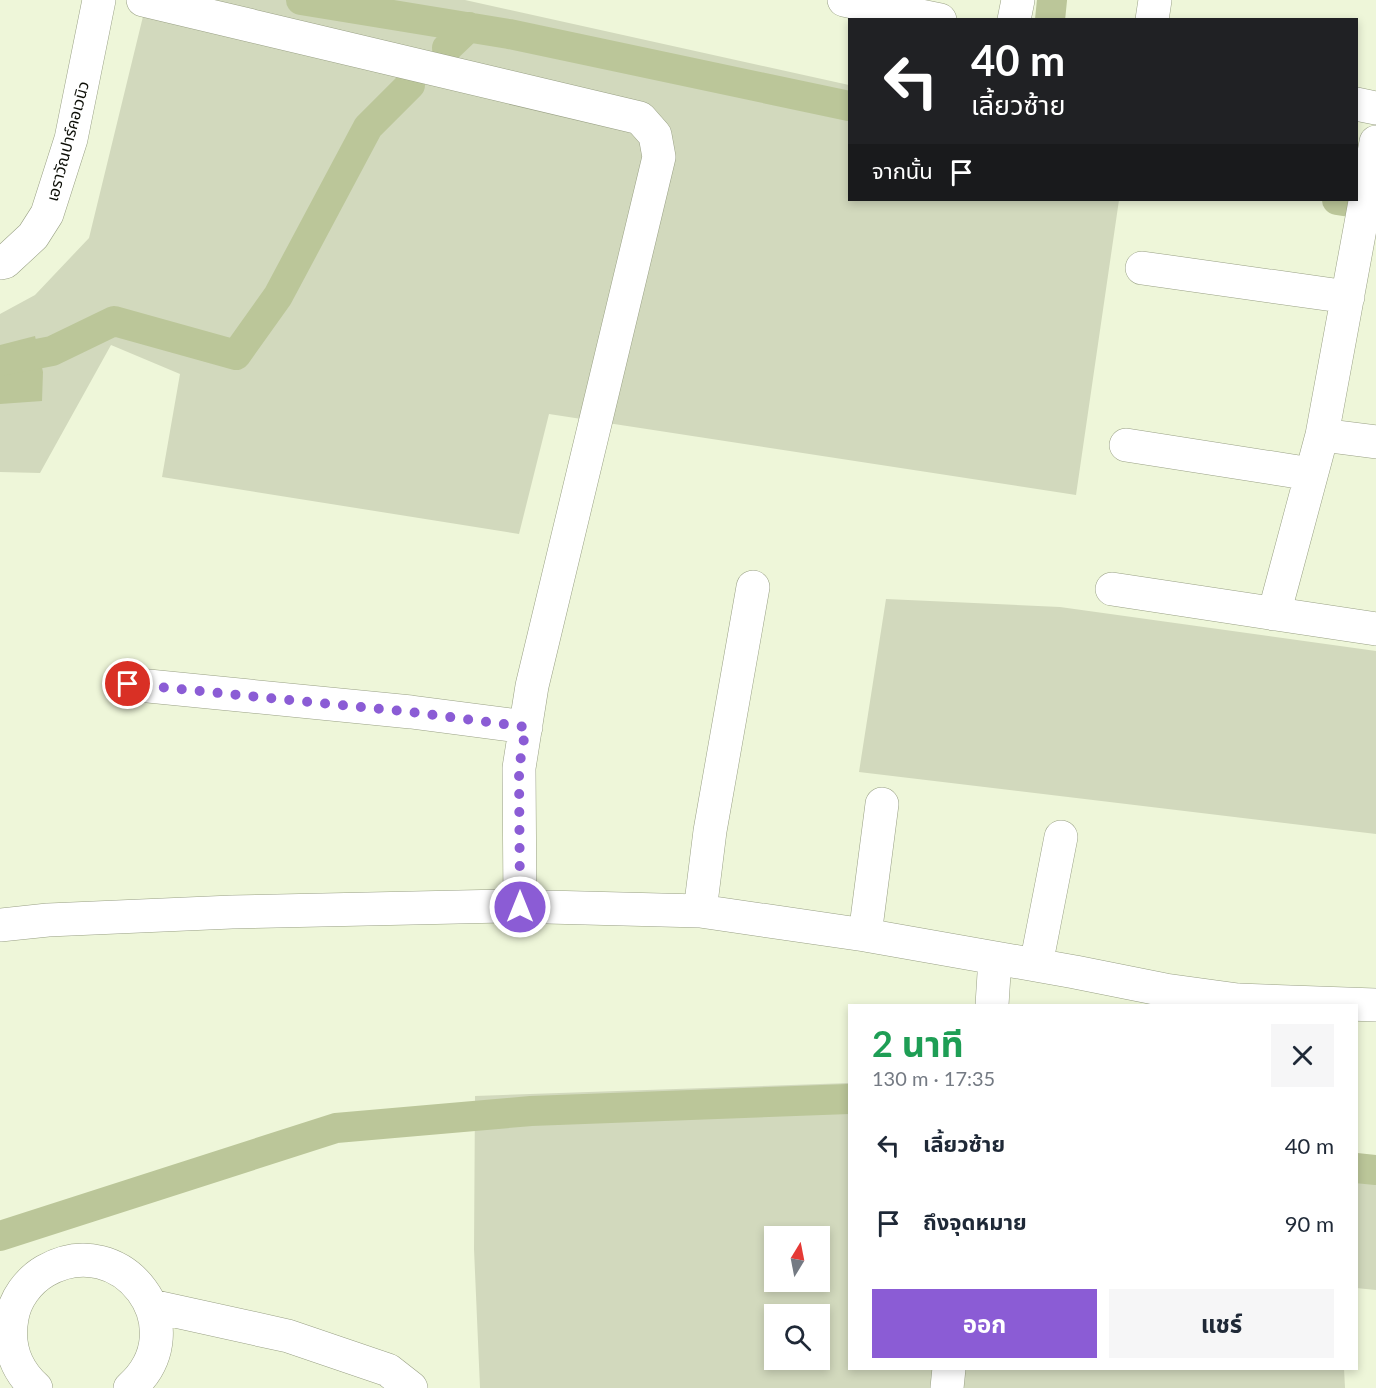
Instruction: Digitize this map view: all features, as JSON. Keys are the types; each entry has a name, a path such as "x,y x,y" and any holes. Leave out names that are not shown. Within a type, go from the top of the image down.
{"street":[{"name":"เอราวัณปาร์คอเวนิว","path":"0,263 5,262 33,236 48,214 70,139 99,0"},
{"path":"143,0 640,118 655,135 659,157 532,686 519,768 520,907"},
{"path":"844,0 930,18"},
{"path":"1014,18 1018,0"},
{"path":"1152,18 1155,0"},
{"path":"1358,104 1376,108"},
{"path":"1274,614 1322,435 1348,297 1365,254 1364,204 1376,142"},
{"path":"1142,268 1348,297"},
{"path":"1322,435 1376,442"},
{"path":"1126,445 1311,474"},
{"path":"700,911 710,831 753,587"},
{"path":"1112,589 1376,629"},
{"path":"128,684 411,712 526,727"},
{"path":"865,935 882,804"},
{"path":"1036,965 1061,837"},
{"path":"0,925 48,920 232,912 520,907 700,911 865,935 1165,990 1238,1000 1348,1004"},
{"path":"992,1004 995,958"},
{"path":"1358,1004 1376,1005"},
{"path":"14,1366 10,1335 13,1312 22,1292 15,1287 57,1264 79,1260 102,1262 123,1271 140,1286 152,1305 157,1325 156,1344 139,1385"},
{"path":"152,1305 288,1336 388,1370 411,1388"},
{"path":"947,1388 949,1370"}],"shaded area":[{"path":"147,0 465,0 848,85 848,201 1119,201 1076,495 549,414 519,534 162,477 180,374 111,345 40,473 0,472 0,314 35,295 89,238"},
{"path":"35,336 43,372 42,401 0,404 0,345"},
{"path":"886,599 1060,607 1376,651 1376,834 859,772"},
{"path":"848,1083 848,1370 1344,1370 1345,1388 480,1388 474,1249 475,1096"},
{"path":"1358,1170 1376,1173 1376,1290 1358,1288"}],"waterway":[{"path":"301,0 509,34 848,106"},
{"path":"1050,18 1052,0"},
{"path":"447,48 469,27"},
{"path":"0,361 52,351 114,321 236,355 278,296 368,127 410,85"},
{"path":"1344,201 1376,206"},
{"path":"0,1236 336,1128 531,1111 848,1099"},
{"path":"1358,1168 1376,1170"}],"route":[{"path":"128,684 411,712 526,727 519,768 520,907"}]}
